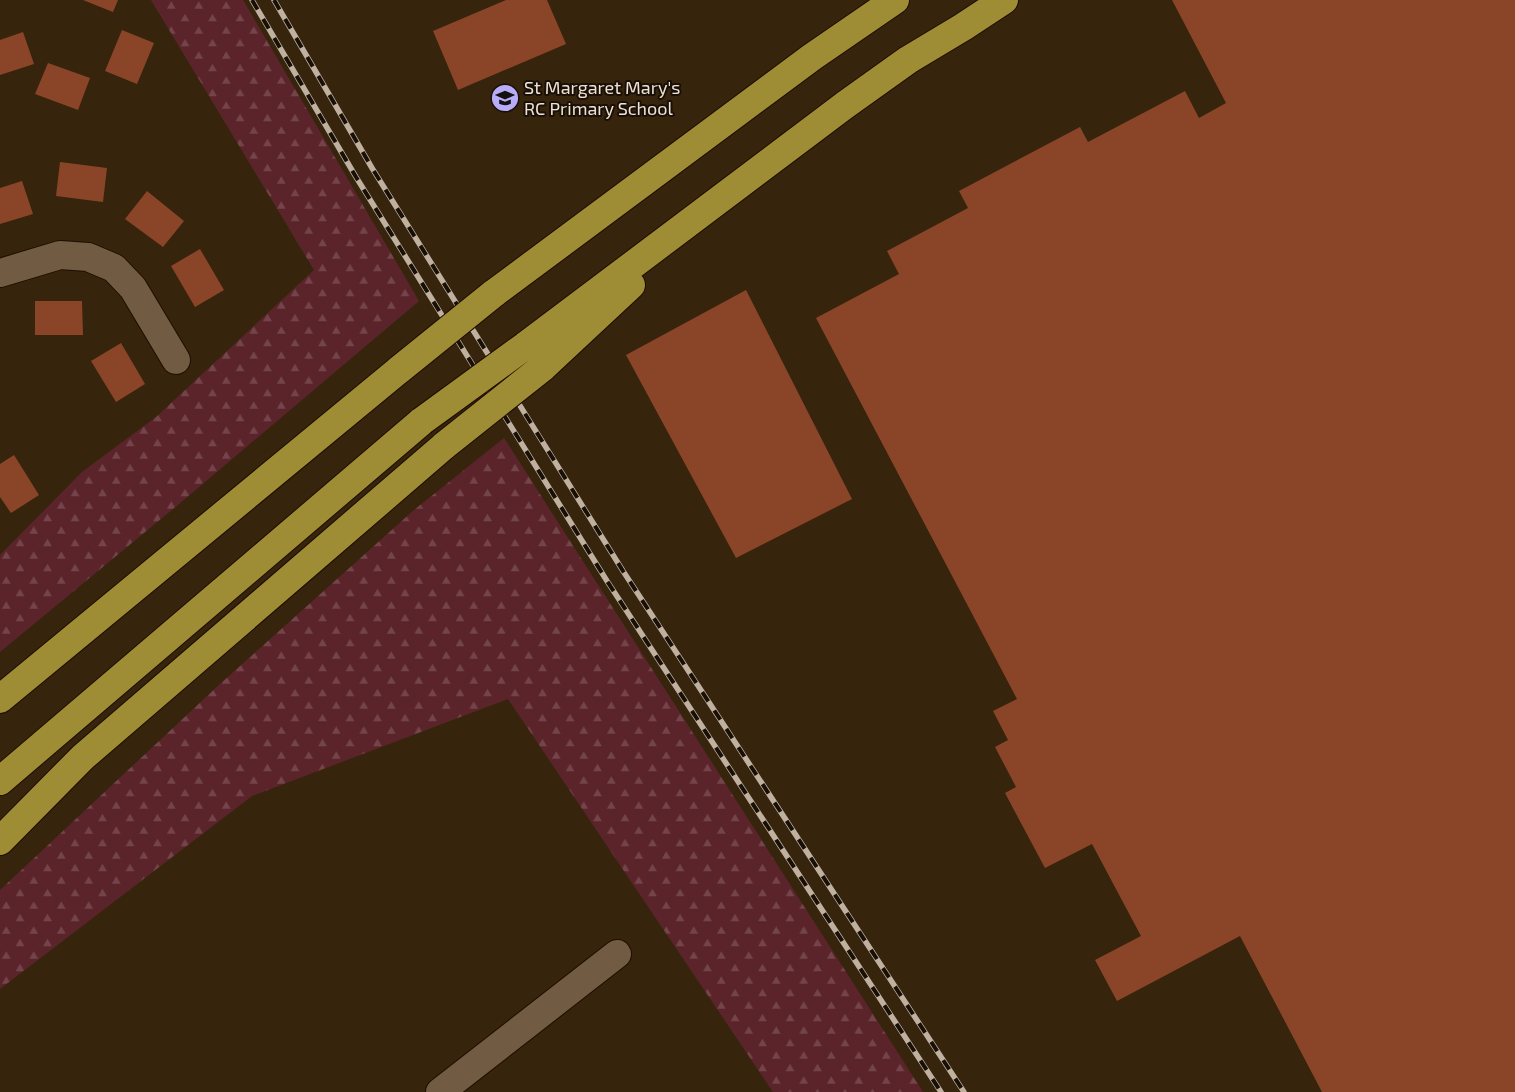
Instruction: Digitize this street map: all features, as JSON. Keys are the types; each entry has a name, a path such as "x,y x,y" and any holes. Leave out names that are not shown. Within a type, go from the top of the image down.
{"highway":[{"path":"0,699 493,294 812,57 895,0"},
{"path":"0,781 422,421 525,346 844,105 908,60 1004,0"},
{"path":"0,841 83,757 445,445 542,368 737,184"}],"street":[{"path":"0,274 60,255 88,257 114,268 133,288 176,360"},
{"path":"440,1092 617,954"}],"green space":[{"path":"151,0 243,0 419,301 0,652 0,555 82,472 156,417 314,270"},
{"path":"504,438 923,1092 773,1092 508,699 252,796 0,989 0,890 221,683 414,510"}],"building":[{"path":"83,0 118,0 113,12"},
{"path":"506,0 547,0 566,44 458,90 433,31"},
{"path":"1172,0 1515,0 1515,1092 1322,1092 1240,936 1117,1001 1095,960 1141,936 1092,844 1045,868 1005,793 1016,787 995,747 1008,740 993,711 1017,699 816,318 899,274 887,251 968,208 959,191 1080,127 1088,142 1185,91 1199,118 1226,103"},
{"path":"122,30 154,43 137,84 105,71"},
{"path":"23,32 34,64 0,75 0,40"},
{"path":"48,63 90,78 78,110 35,94"},
{"path":"60,162 107,168 103,202 56,196"},
{"path":"22,181 33,214 0,224 0,188"},
{"path":"147,191 184,221 163,247 125,219"},
{"path":"200,249 224,290 195,307 171,266"},
{"path":"746,290 852,499 736,558 626,355"},
{"path":"35,301 82,301 83,335 35,335"},
{"path":"121,343 145,384 116,402 91,361"},
{"path":"14,455 39,495 11,513 0,497 0,464"}],"railway":[{"path":"252,0 356,177 607,581 941,1092"},
{"path":"274,0 372,168 623,571 964,1092"}],"place":[{"name":"St Margaret Mary's RC Primary School","path":"505,98"}]}
